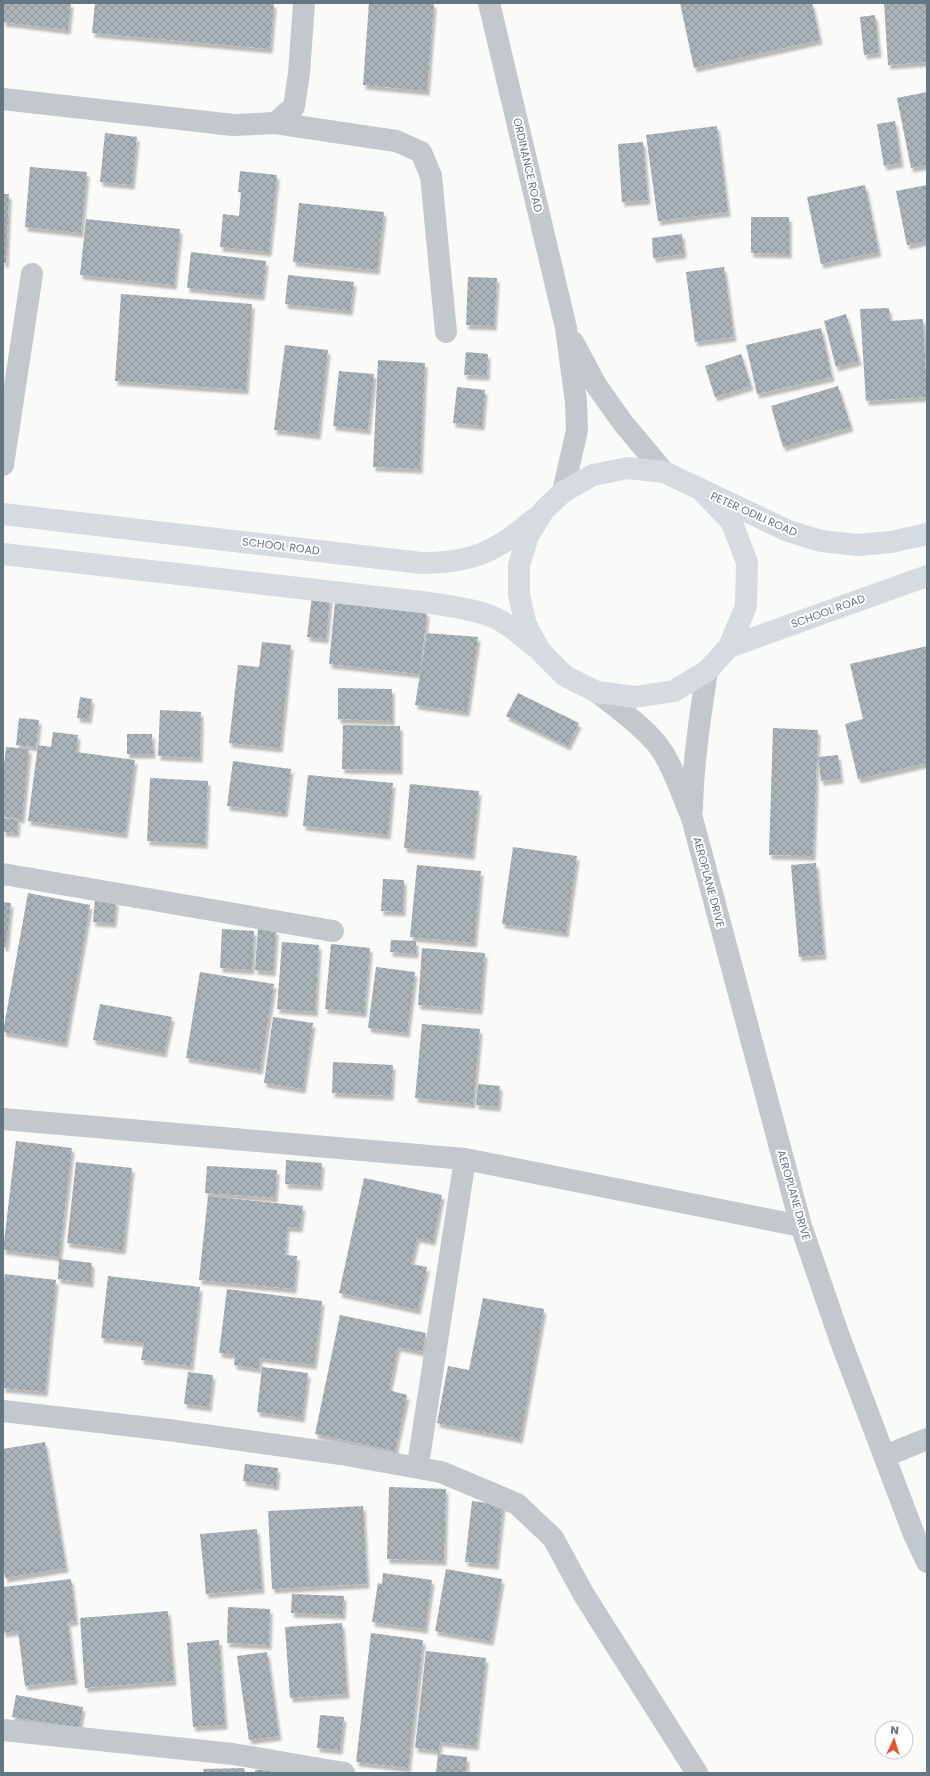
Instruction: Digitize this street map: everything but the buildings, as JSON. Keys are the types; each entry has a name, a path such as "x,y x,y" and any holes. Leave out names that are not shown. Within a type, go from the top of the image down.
{"main road":[{"name":"PETER ODILI ROAD","path":"544,510 563,492 594,475 628,468 664,472 788,532 821,541 858,545 891,542 927,534"},
{"path":"3,554 430,603 460,608 489,615 513,629 540,651 565,676 598,692 635,697 674,691 707,671 730,647 746,606 747,562 731,521 700,489"},
{"path":"540,651 526,624 519,595 519,565 528,536 544,510"},
{"name":"SCHOOL ROAD","path":"3,514 421,562 445,563 471,558 495,549 515,536 544,510"},
{"name":"SCHOOL ROAD","path":"730,647 927,576"}],"street":[{"path":"275,123 294,106 299,73 304,3"},
{"name":"ORDINANCE ROAD","path":"489,3 566,328"},
{"path":"3,99 233,125 275,123 396,141 421,152 431,176 446,332"},
{"path":"3,465 32,274"},
{"path":"566,328 596,385 623,423 664,472"},
{"path":"563,492 572,458 576,430 576,402 566,328"},
{"path":"692,818 694,761 707,671"},
{"path":"598,692 657,744 672,772 692,818"},
{"name":"AEROPLANE DRIVE","path":"692,818 801,1226 840,1340 913,1532 927,1562"},
{"path":"3,874 333,931"},
{"path":"3,1119 465,1159 801,1226"},
{"path":"419,1458 465,1159"},
{"path":"3,1412 168,1430 341,1454 441,1472 517,1504 553,1538 584,1595 696,1773"},
{"path":"885,1456 927,1439"},
{"path":"3,1730 233,1754 344,1773"}]}
